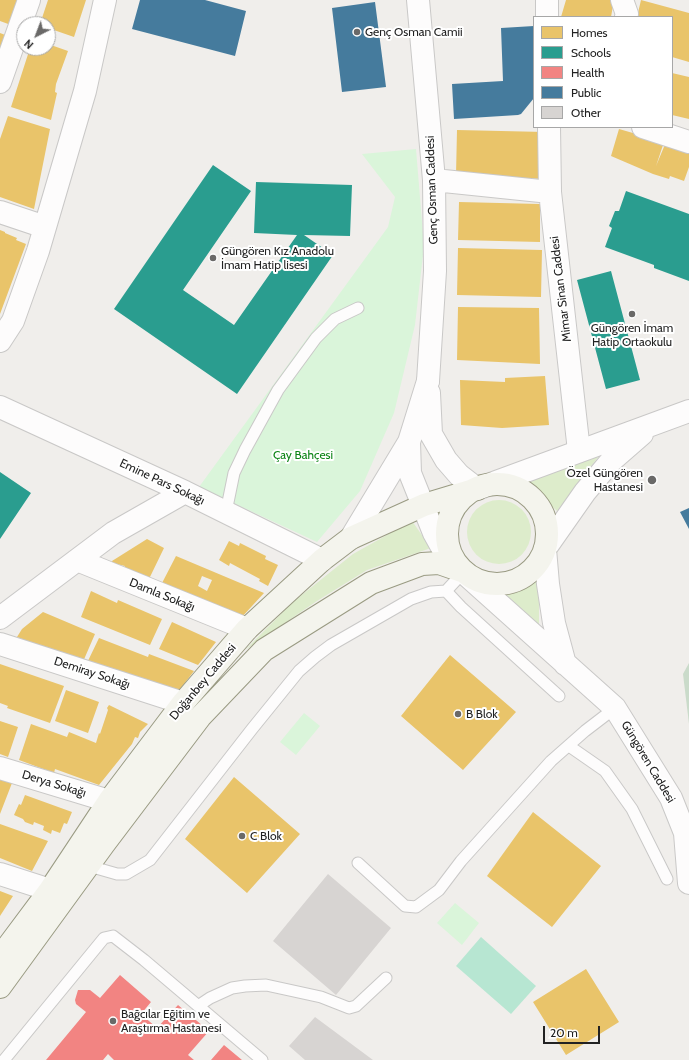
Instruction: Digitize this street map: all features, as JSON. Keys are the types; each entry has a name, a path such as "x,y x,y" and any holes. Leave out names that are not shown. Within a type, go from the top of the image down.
{"main road":[{"path":"492,484 508,486 528,495 536,503 544,517 547,533 545,549 538,564 525,576 510,583 493,585 476,580 462,571 452,557 447,540 448,523 454,507 462,499 477,489 492,484"},
{"name":"Doğanbey Caddesi","path":"0,957 50,890 109,801 183,703 247,629 322,560 351,538 424,505 477,489"},
{"name":"Doğanbey Caddesi","path":"0,987 88,866 200,717 264,650 371,583 422,564 438,563 462,571"}],"street":[{"path":"0,82 29,0"},
{"path":"0,341 13,321 38,251 85,91 105,0"},
{"name":"Genç Osman Caddesi","path":"418,0 434,180 434,271 428,381"},
{"path":"547,0 548,16"},
{"path":"622,0 626,16"},
{"name":"Mimar Sinan Caddesi","path":"549,128 550,192 579,451"},
{"path":"646,128 689,142"},
{"path":"434,180 550,192"},
{"path":"0,212 45,227"},
{"path":"351,538 409,442 428,381"},
{"path":"428,381 431,434 446,460 459,475 477,489 689,411"},
{"name":"Emine Pars Sokağı","path":"0,407 185,492 322,560"},
{"path":"565,664 554,623 548,584 545,549 585,492 611,461 641,434 663,421"},
{"name":"Güngören Caddesi","path":"409,442 410,473 434,533 444,551 462,571 615,708 671,798 685,833 689,883"},
{"path":"0,618 113,533 185,492"},
{"name":"Damla Sokağı","path":"77,560 247,629"},
{"name":"Demiray Sokağı","path":"0,644 183,703"},
{"name":"Derya Sokağı","path":"0,768 109,801"},
{"path":"0,874 50,890"}],"lane":[{"path":"226,512 234,473 278,390 316,338 335,319 358,308"},
{"path":"88,866 117,874 126,874 150,860 299,671 331,645 411,599 431,592 446,591 458,578 462,571"},
{"path":"446,591 461,607 559,696"},
{"path":"358,863 405,906 416,907 439,890 461,860 550,761 615,708"},
{"path":"569,746 605,771 632,809 667,878"},
{"path":"4,1060 104,938 113,936 262,1060"},
{"path":"198,1006 210,998 232,988 266,985 321,997 349,1008 356,1006 386,978"}],"green space":[{"name":"Çay Bahçesi","path":"416,149 424,246 415,325 394,413 360,491 317,542 199,487 388,227 395,197 362,154"},
{"path":"602,452 557,511 522,479"},
{"path":"499,500 517,506 525,514 531,532 525,550 517,558 499,564 481,558 473,550 467,532 473,514 481,506"},
{"path":"412,521 431,548 367,570 317,601 245,650 293,602 353,554"},
{"path":"539,578 539,628 500,592"},
{"path":"689,663 689,724 683,674"},
{"path":"304,713 320,726 296,755 280,742"},
{"path":"455,903 479,923 462,945 437,923"},
{"path":"481,937 536,986 511,1014 456,966"}],"building: Homes":[{"path":"0,0 20,0 11,25 0,21"},
{"path":"48,0 86,0 74,37 56,31 56,16 43,16"},
{"path":"566,0 614,0 611,16 561,16"},
{"path":"641,0 689,13 689,62 673,57 673,16 637,16"},
{"path":"0,33 8,36 0,58"},
{"path":"56,47 68,51 56,84 55,92 57,93 51,120 11,107 27,56 56,56"},
{"path":"673,73 689,77 689,119 673,115"},
{"path":"8,116 50,129 34,209 0,197 0,139"},
{"path":"619,129 664,142 656,166 666,142 689,148 689,167 684,181 670,176 669,179 653,174 611,156"},
{"path":"457,130 545,132 544,179 456,175"},
{"path":"459,202 540,204 540,242 458,240"},
{"path":"0,230 17,238 16,240 26,244 0,314"},
{"path":"458,248 542,250 541,297 457,295"},
{"path":"458,307 539,308 540,364 457,360"},
{"path":"545,376 549,425 502,428 461,425 460,380 505,382 505,378"},
{"path":"147,539 164,548 149,579 124,568 125,566 112,563 112,561"},
{"path":"229,541 239,546 240,543 266,556 265,559 278,565 268,586 259,581 260,579 230,563 229,566 219,560"},
{"path":"176,556 264,593 241,618 161,585","holes":["202,576 212,580 207,591 198,586"]},
{"path":"91,591 117,603 118,600 162,619 150,645 81,617"},
{"path":"43,612 95,634 82,664 17,637 22,629"},
{"path":"172,622 216,642 198,665 159,649"},
{"path":"99,638 148,657 149,654 194,671 174,697 86,665"},
{"name":"B Blok","path":"450,655 516,712 463,770 401,716"},
{"path":"0,664 64,686 50,723 7,708 8,706 0,703"},
{"path":"66,690 99,702 88,733 55,721"},
{"path":"109,705 148,724 140,732 138,738 135,737 132,744 99,785 55,769 54,773 19,760 31,724 67,737 69,732 96,743"},
{"path":"0,721 18,727 8,757 0,754"},
{"name":"C Blok","path":"234,777 300,834 247,893 185,839"},
{"path":"0,779 12,783 0,814"},
{"path":"25,795 72,812 67,824 64,823 60,833 52,830 51,834 43,830 44,826 34,822 33,825 14,815 19,804 21,805"},
{"path":"533,812 601,866 552,927 487,876"},
{"path":"0,824 48,841 32,871 0,858"},
{"path":"0,891 13,896 0,916"},
{"path":"586,969 619,1022 566,1055 533,1002"}],"building: Schools":[{"path":"213,165 251,191 183,290 234,325 297,235 254,233 256,182 352,185 350,236 304,235 333,255 237,394 114,309"},
{"path":"626,191 689,214 689,281 654,268 654,265 605,247 612,228 609,226 615,211 619,211"},
{"path":"611,271 640,380 606,389 577,280"},
{"path":"0,472 31,493 0,539"}],"building: Health":[{"name":"Bağcılar Eğitim ve Araştırma Hastanesi","path":"120,975 151,1002 141,1014 157,1028 178,1005 209,1031 188,1055 194,1060 114,1060 108,1054 103,1060 46,1060 86,1012 76,1004 75,1000 78,990 90,990 100,998"},
{"name":"Bağcılar Eğitim ve Araştırma Hastanesi","path":"224,1045 242,1060 211,1060"}],"building: Public":[{"path":"140,0 205,0 246,11 235,56 132,29"},
{"name":"Genç Osman Camii","path":"375,2 386,87 342,92 332,8"},
{"path":"533,26 533,99 521,114 518,115 454,119 452,84 503,81 501,28"},
{"path":"689,508 689,529 680,512"}],"building: Other":[{"path":"328,874 391,928 336,995 273,941"},
{"path":"315,1017 373,1060 305,1060 289,1046"}],"place":[{"name":"Genç Osman Camii","path":"357,32"},
{"name":"Güngören Kız Anadolu İmam Hatip lisesi","path":"213,258"},
{"name":"Güngören İmam Hatip Ortaokulu","path":"632,314"},
{"name":"Özel Güngören Hastanesi","path":"652,480"},
{"name":"B Blok","path":"458,714"},
{"name":"C Blok","path":"242,836"},
{"name":"Bağcılar Eğitim ve Araştırma Hastanesi","path":"113,1021"}]}
